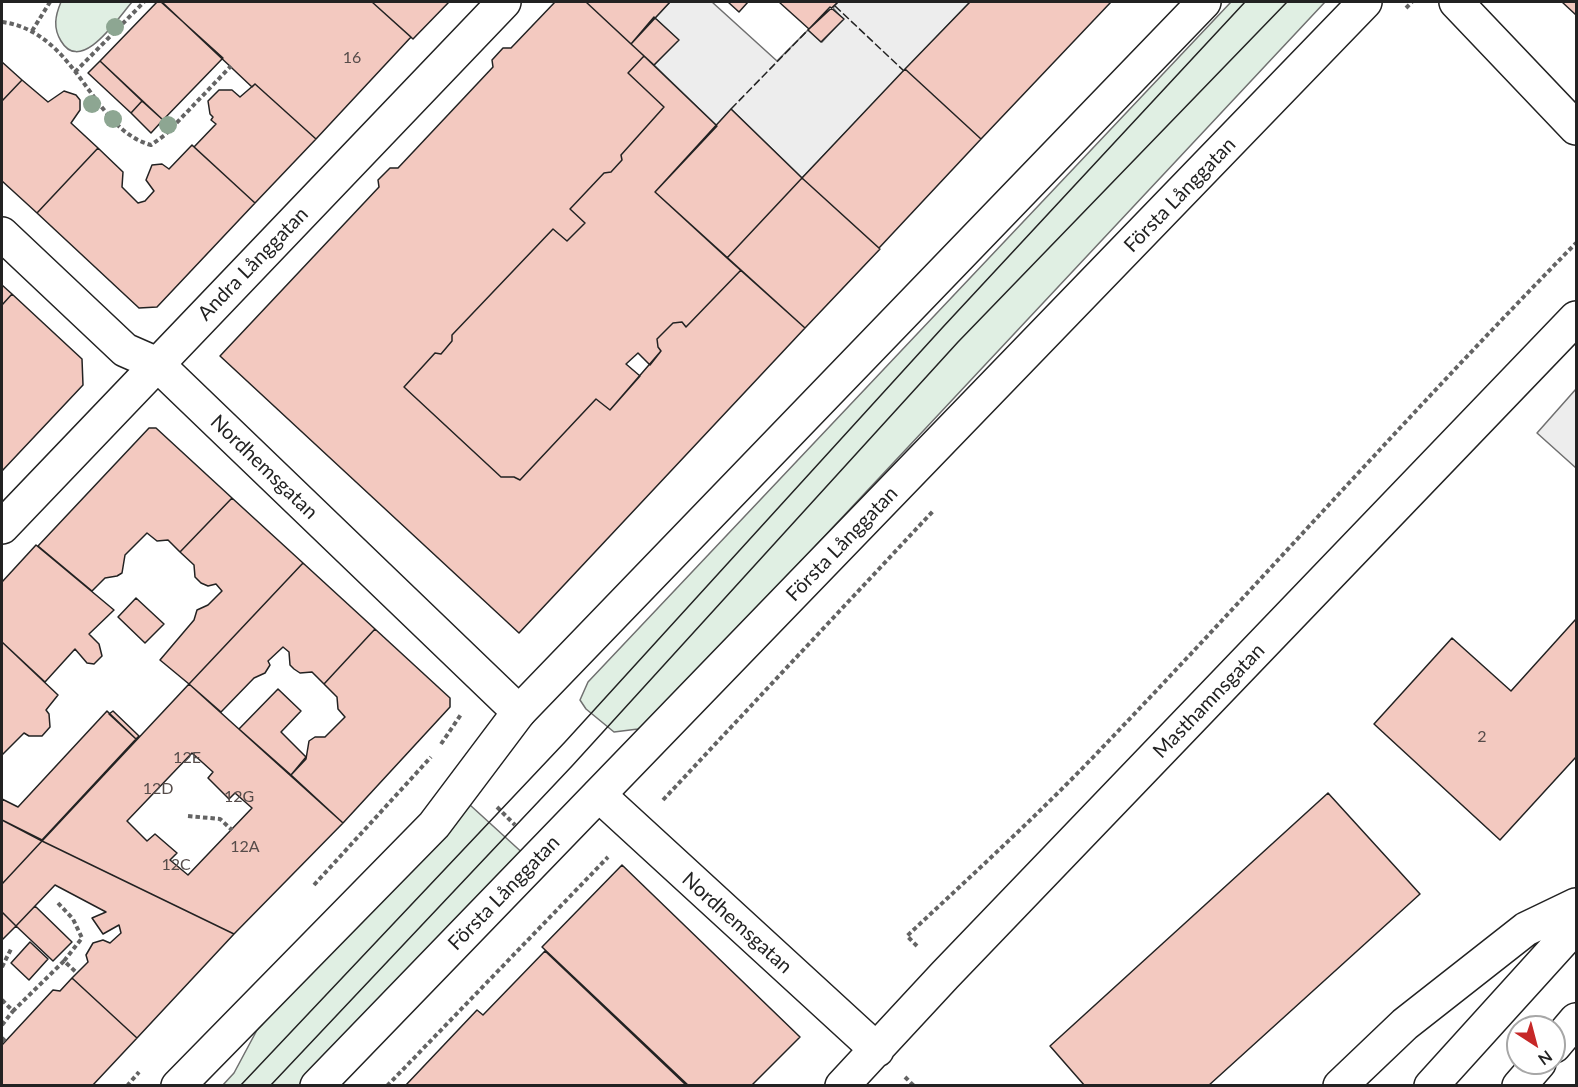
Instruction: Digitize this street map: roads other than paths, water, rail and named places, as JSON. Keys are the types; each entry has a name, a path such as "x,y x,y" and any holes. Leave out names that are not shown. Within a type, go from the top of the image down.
{"main road":[{"name":"Andra Långgatan","path":"2,527 504,2"},
{"path":"178,1086 434,825 519,712 1204,2"},
{"name":"Första Långgatan","path":"317,1086 1365,2"},
{"path":"1456,2 1576,128"},
{"name":"Nordhemsgatan","path":"2,234 125,350 157,364 519,712"},
{"name":"Masthamnsgatan","path":"842,1086 945,975 1576,318"},
{"name":"Nordhemsgatan","path":"599,795 877,1050"},
{"path":"1340,1086 1405,1024 1526,929 1576,904"},
{"path":"1431,1086 1576,926"},
{"path":"1566,1032 1576,1020"}],"tram line":[{"path":"240,1086 565,742 943,327 1245,2"},
{"path":"270,1086 572,766 958,342 1287,2"}]}
